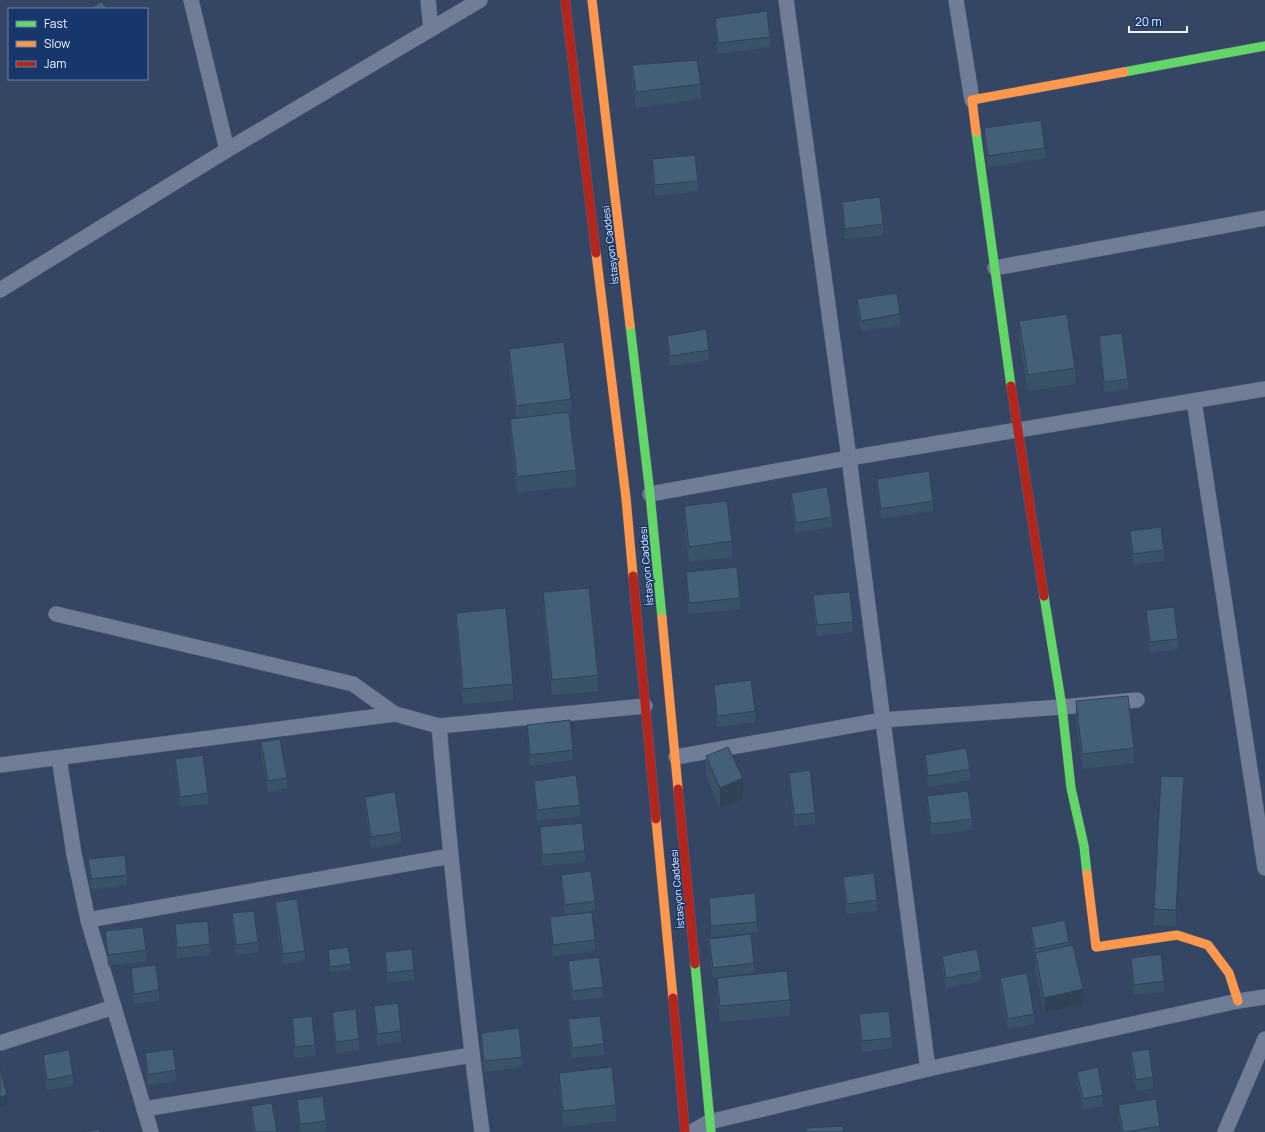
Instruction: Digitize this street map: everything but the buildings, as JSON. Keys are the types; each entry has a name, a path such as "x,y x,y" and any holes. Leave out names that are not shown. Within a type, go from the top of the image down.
{"main road":[{"path":"565,0 626,498 685,1132"},
{"name":"İstasyon Caddesi","path":"592,0 650,494 710,1127"},
{"path":"1238,1001 1229,973 1208,945 1177,935 1096,947 1084,846 1071,788 1062,707 1017,431 972,100 1265,46"}],"street":[{"path":"191,0 227,150"},
{"path":"428,0 431,29"},
{"path":"0,290 227,150 480,0"},
{"path":"786,0 849,458 928,1069"},
{"path":"956,0 972,100"},
{"path":"995,268 1265,218"},
{"path":"650,494 849,458 1265,389"},
{"path":"1194,401 1265,868"},
{"path":"56,614 353,684 395,714 439,726 645,706"},
{"path":"676,757 882,720 1137,700"},
{"path":"0,765 395,714"},
{"path":"439,726 472,1055 482,1132"},
{"path":"59,758 74,854 88,920 151,1132"},
{"path":"88,920 451,856"},
{"path":"692,1132 928,1069 1238,1001 1265,997"},
{"path":"0,1043 114,1006"},
{"path":"1225,1132 1265,1039"},
{"path":"144,1109 472,1055"}],"traffic: fast":[{"path":"1124,72 1265,46"},
{"path":"976,132 1011,386"},
{"path":"630,325 650,494 662,618"},
{"path":"1044,596 1062,707 1071,788 1084,846 1087,874"},
{"path":"695,964 711,1132"}],"traffic: slow":[{"path":"592,0 630,325"},
{"path":"976,132 972,100 1124,72"},
{"path":"596,253 626,498 633,576"},
{"path":"662,618 678,789"},
{"path":"656,819 673,998"},
{"path":"1087,874 1096,947 1177,935 1208,945 1229,973 1238,1001"}],"traffic: jam":[{"path":"565,0 596,253"},
{"path":"1011,386 1044,596"},
{"path":"633,576 656,819"},
{"path":"678,789 695,964"},
{"path":"673,998 685,1132"}]}
